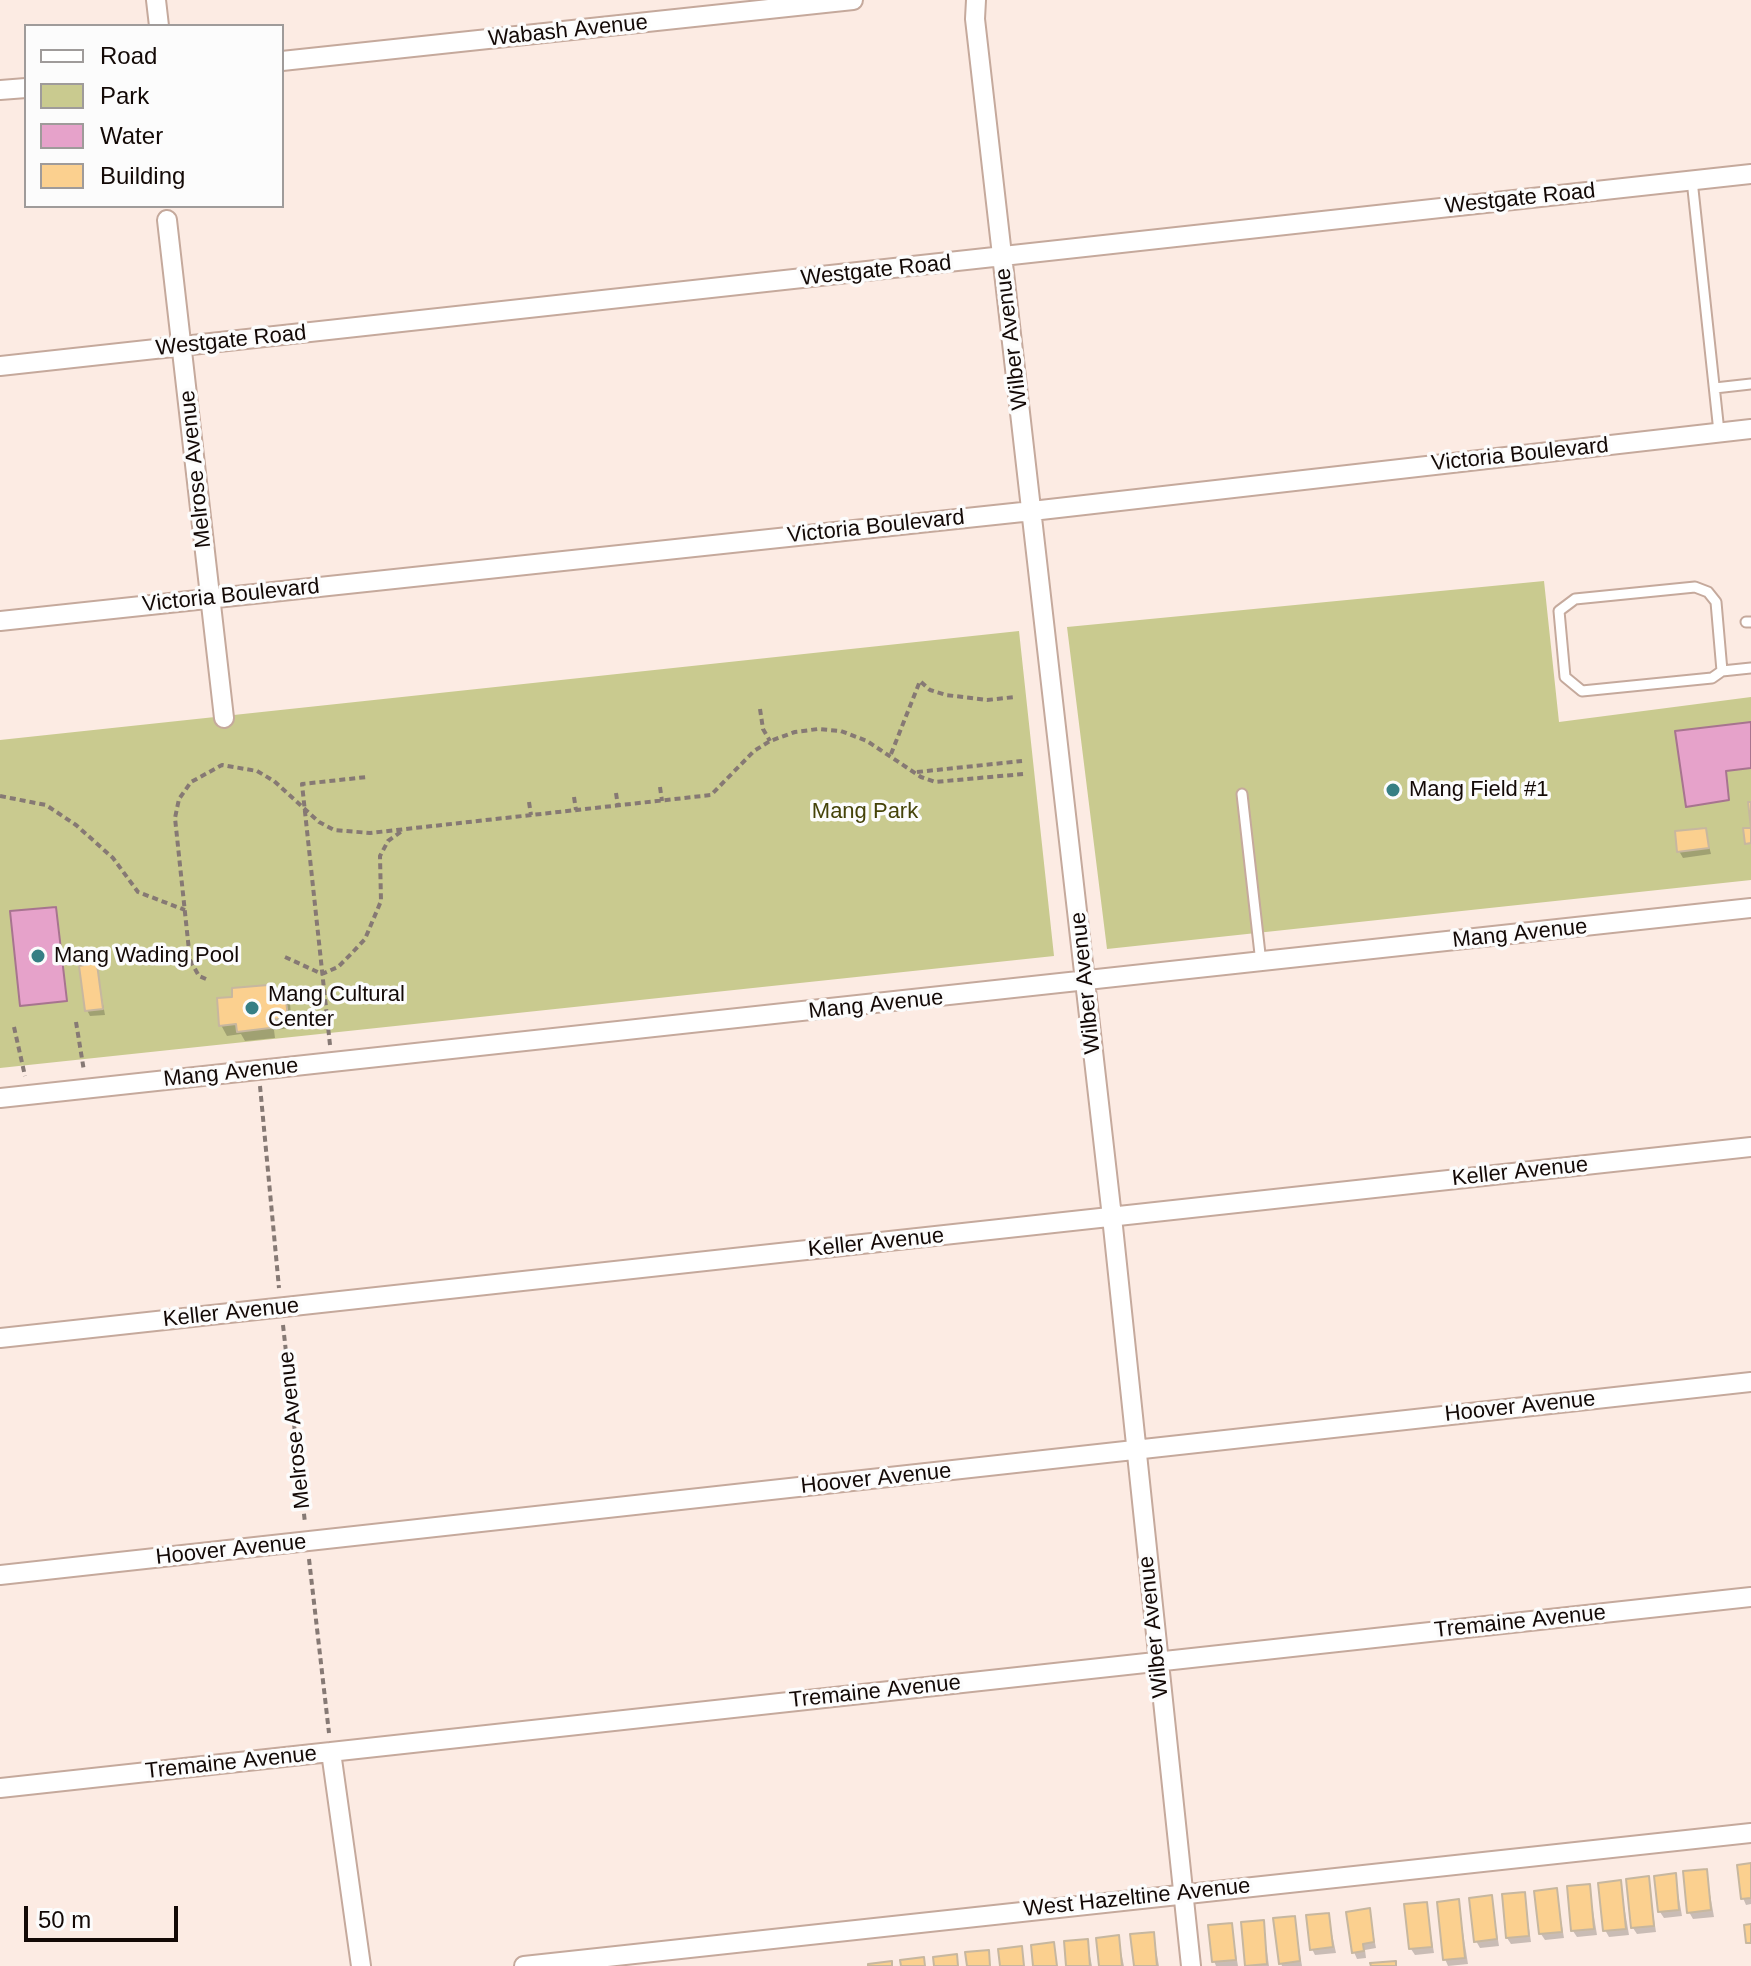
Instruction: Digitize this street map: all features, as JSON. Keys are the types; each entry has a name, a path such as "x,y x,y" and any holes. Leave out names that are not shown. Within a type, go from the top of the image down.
{"street":[{"path":"156,0 159,24"},
{"name":"Wabash Avenue","path":"284,61 853,0"},
{"name":"Wilber Avenue","path":"976,0 975,19 1086,982 1191,1966"},
{"path":"0,90 24,88"},
{"name":"Westgate Road","path":"0,366 1751,174"},
{"name":"Melrose Avenue","path":"167,220 224,718"},
{"name":"Victoria Boulevard","path":"0,621 1032,511 1751,429"},
{"name":"Mang Avenue","path":"0,1098 1751,908"},
{"name":"Keller Avenue","path":"0,1338 1751,1147"},
{"name":"Hoover Avenue","path":"0,1575 1751,1382"},
{"name":"Tremaine Avenue","path":"0,1788 1751,1597"},
{"path":"331,1752 361,1966"},
{"name":"West Hazeltine Avenue","path":"524,1966 1751,1833"}],"lane":[{"path":"1692,180 1719,432"},
{"path":"1715,388 1751,384"},
{"path":"1722,671 1716,602 1708,592 1695,587 1575,599 1559,611 1565,677 1582,691 1712,678 1722,671 1751,668"},
{"path":"1242,794 1261,963"}],"path":[{"path":"891,755 920,681 930,690 946,695 987,700 1015,697"},
{"path":"760,709 763,729 770,741"},
{"path":"206,979 199,976 190,960 175,818 179,799 191,782 222,765 241,766 274,781 319,822 342,831 370,833 711,795 754,751 795,732 841,731 891,755 915,773 935,782 1023,774"},
{"path":"915,773 1022,761"},
{"path":"330,1045 302,784 367,777"},
{"path":"660,787 662,801"},
{"path":"616,793 618,806"},
{"path":"0,796 46,805 76,825 113,858 138,892 185,910"},
{"path":"574,797 576,810"},
{"path":"529,802 531,815"},
{"path":"285,957 322,974 338,967 365,939 381,901 380,856 388,841 404,830"},
{"path":"76,1022 84,1071"},
{"path":"14,1027 26,1077"},
{"name":"Melrose Avenue","path":"260,1084 281,1308 331,1752"}],"green space":[{"path":"1544,581 1559,722 1751,697 1751,880 1107,949 1067,627"},
{"name":"Mang Park","path":"1019,631 1054,956 0,1068 0,740"}],"water":[{"path":"1751,722 1751,768 1726,771 1729,800 1686,807 1675,731"},
{"name":"Mang Wading Pool","path":"56,907 67,1001 20,1006 10,911"}],"building":[{"path":"1706,828 1709,848 1677,852 1675,831"},
{"path":"1743,828 1751,828 1751,843 1745,844"},
{"path":"97,964 103,1009 85,1011 79,966"},
{"name":"Mang Cultural Center","path":"268,985 269,992 285,991 288,1018 269,1020 270,1028 237,1032 236,1024 219,1026 217,998 232,997 232,988"},
{"path":"1751,1863 1751,1898 1741,1899 1737,1865"},
{"path":"1707,1869 1711,1910 1687,1913 1683,1871"},
{"path":"1676,1873 1679,1910 1658,1912 1654,1876"},
{"path":"1649,1876 1654,1926 1631,1928 1626,1879"},
{"path":"1621,1880 1626,1929 1603,1931 1598,1883"},
{"path":"1590,1884 1594,1929 1571,1931 1567,1886"},
{"path":"1557,1888 1562,1932 1539,1934 1534,1891"},
{"path":"1525,1892 1529,1936 1506,1938 1502,1894"},
{"path":"1492,1895 1497,1939 1474,1942 1469,1898"},
{"path":"1459,1899 1465,1958 1443,1960 1437,1902"},
{"path":"1427,1902 1432,1947 1409,1949 1404,1904"},
{"path":"1370,1908 1374,1942 1363,1944 1364,1951 1352,1953 1346,1912"},
{"path":"1329,1913 1333,1947 1310,1950 1306,1915"},
{"path":"1295,1916 1300,1961 1279,1964 1273,1918"},
{"path":"1264,1920 1267,1964 1245,1966 1241,1922"},
{"path":"1232,1923 1236,1960 1212,1962 1208,1925"},
{"path":"1751,1924 1751,1943 1746,1943 1744,1925"},
{"path":"1154,1932 1157,1966 1134,1966 1130,1934"},
{"path":"1119,1935 1122,1966 1099,1966 1096,1938"},
{"path":"1088,1939 1090,1966 1066,1966 1064,1941"},
{"path":"1054,1942 1057,1966 1033,1966 1031,1945"},
{"path":"1022,1946 1024,1966 1000,1966 998,1949"},
{"path":"989,1950 990,1966 967,1966 965,1952"},
{"path":"957,1954 958,1966 934,1966 933,1957"},
{"path":"924,1957 925,1966 901,1966 900,1960"},
{"path":"892,1961 892,1966 868,1966 868,1964"},
{"path":"1396,1961 1396,1966 1371,1966 1370,1963"}],"place":[{"name":"Mang Field #1","path":"1393,790"},
{"name":"Mang Wading Pool","path":"38,956"},
{"name":"Mang Cultural Center","path":"252,1008"}]}
